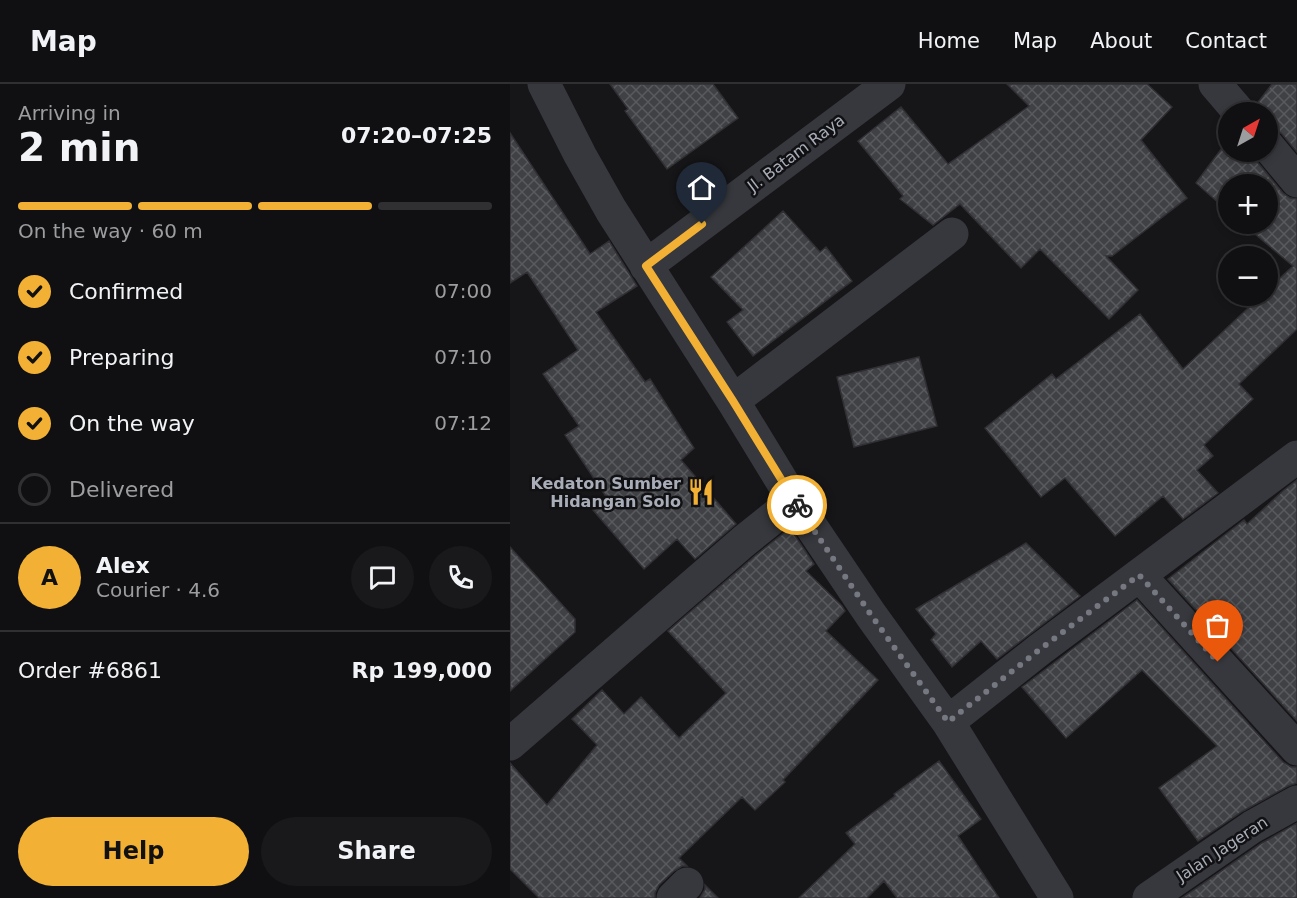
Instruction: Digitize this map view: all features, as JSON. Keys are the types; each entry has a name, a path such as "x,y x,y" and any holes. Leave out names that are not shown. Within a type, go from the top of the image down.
{"street":[{"path":"544,84 610,210 733,401 794,501 871,615 948,722 1057,898"},
{"name":"Jl. Batam Raya","path":"646,266 889,84"},
{"path":"1215,84 1230,102"},
{"path":"1278,158 1297,182"},
{"path":"733,401 952,234"},
{"path":"948,722 1039,650 1297,457"},
{"path":"510,744 744,541 794,501"},
{"path":"1139,575 1297,749"},
{"name":"Jalan Jageran","path":"1149,898 1252,827 1297,802"}],"building":[{"path":"610,84 713,84 738,118 667,169 625,111 628,109"},
{"path":"1007,84 1147,84 1172,107 1141,140 1187,198 1112,256 1106,256 1138,290 1109,319 1040,249 1021,268 960,204 933,225 900,199 903,196 858,141 901,107 948,164 1029,106"},
{"path":"1272,84 1297,84 1297,152 1278,131 1278,102 1258,102"},
{"path":"510,133 590,254 609,241 637,286 596,312 645,382 650,379 694,448 681,460 736,524 695,559 677,539 644,569 593,510 607,498 565,435 579,426 543,374 578,350 527,272 510,283"},
{"path":"1218,153 1218,162 1257,162 1267,174 1218,174 1218,202 1196,183"},
{"path":"1278,187 1290,198 1297,199 1297,329 1239,384 1253,399 1204,445 1213,456 1197,470 1218,493 1183,519 1163,496 1115,536 1065,478 1041,497 985,428 1052,374 1056,379 1140,314 1183,369 1250,306 1278,306 1278,280 1293,266 1278,253 1278,246 1269,246 1255,234 1278,234"},
{"path":"783,211 820,252 826,247 852,281 753,356 727,322 743,310 711,277"},
{"path":"919,357 937,426 854,447 837,377"},
{"path":"1297,480 1297,721 1168,579 1244,520 1247,524"},
{"path":"790,528 814,564 806,571 845,611 826,631 878,680 783,780 785,782 755,810 742,797 679,858 687,866 674,871 659,885 655,898 539,898 510,869 510,763 547,805 597,745 572,719 602,690 624,714 641,697 679,738 726,693 668,631"},
{"path":"1026,543 1080,596 997,659 981,641 952,667 931,640 936,634 916,609"},
{"path":"510,547 575,619 575,632 510,691"},
{"path":"1137,600 1283,762 1291,767 1297,767 1297,783 1243,811 1198,841 1159,788 1217,746 1142,670 1066,738 1022,687"},
{"path":"939,761 981,819 958,836 999,898 897,898 884,881 867,898 799,898 855,844 846,833"},
{"path":"1297,823 1297,898 1182,898 1262,843"},
{"path":"705,885 718,898 700,898"}],"way so far":[{"path":"797,505 871,615 948,722 1139,575 1218,662"}],"place":[{"name":"Kedaton Sumber Hidangan Solo","path":"701,492"}],"route":[{"path":"702,224 646,266 797,505"}]}
